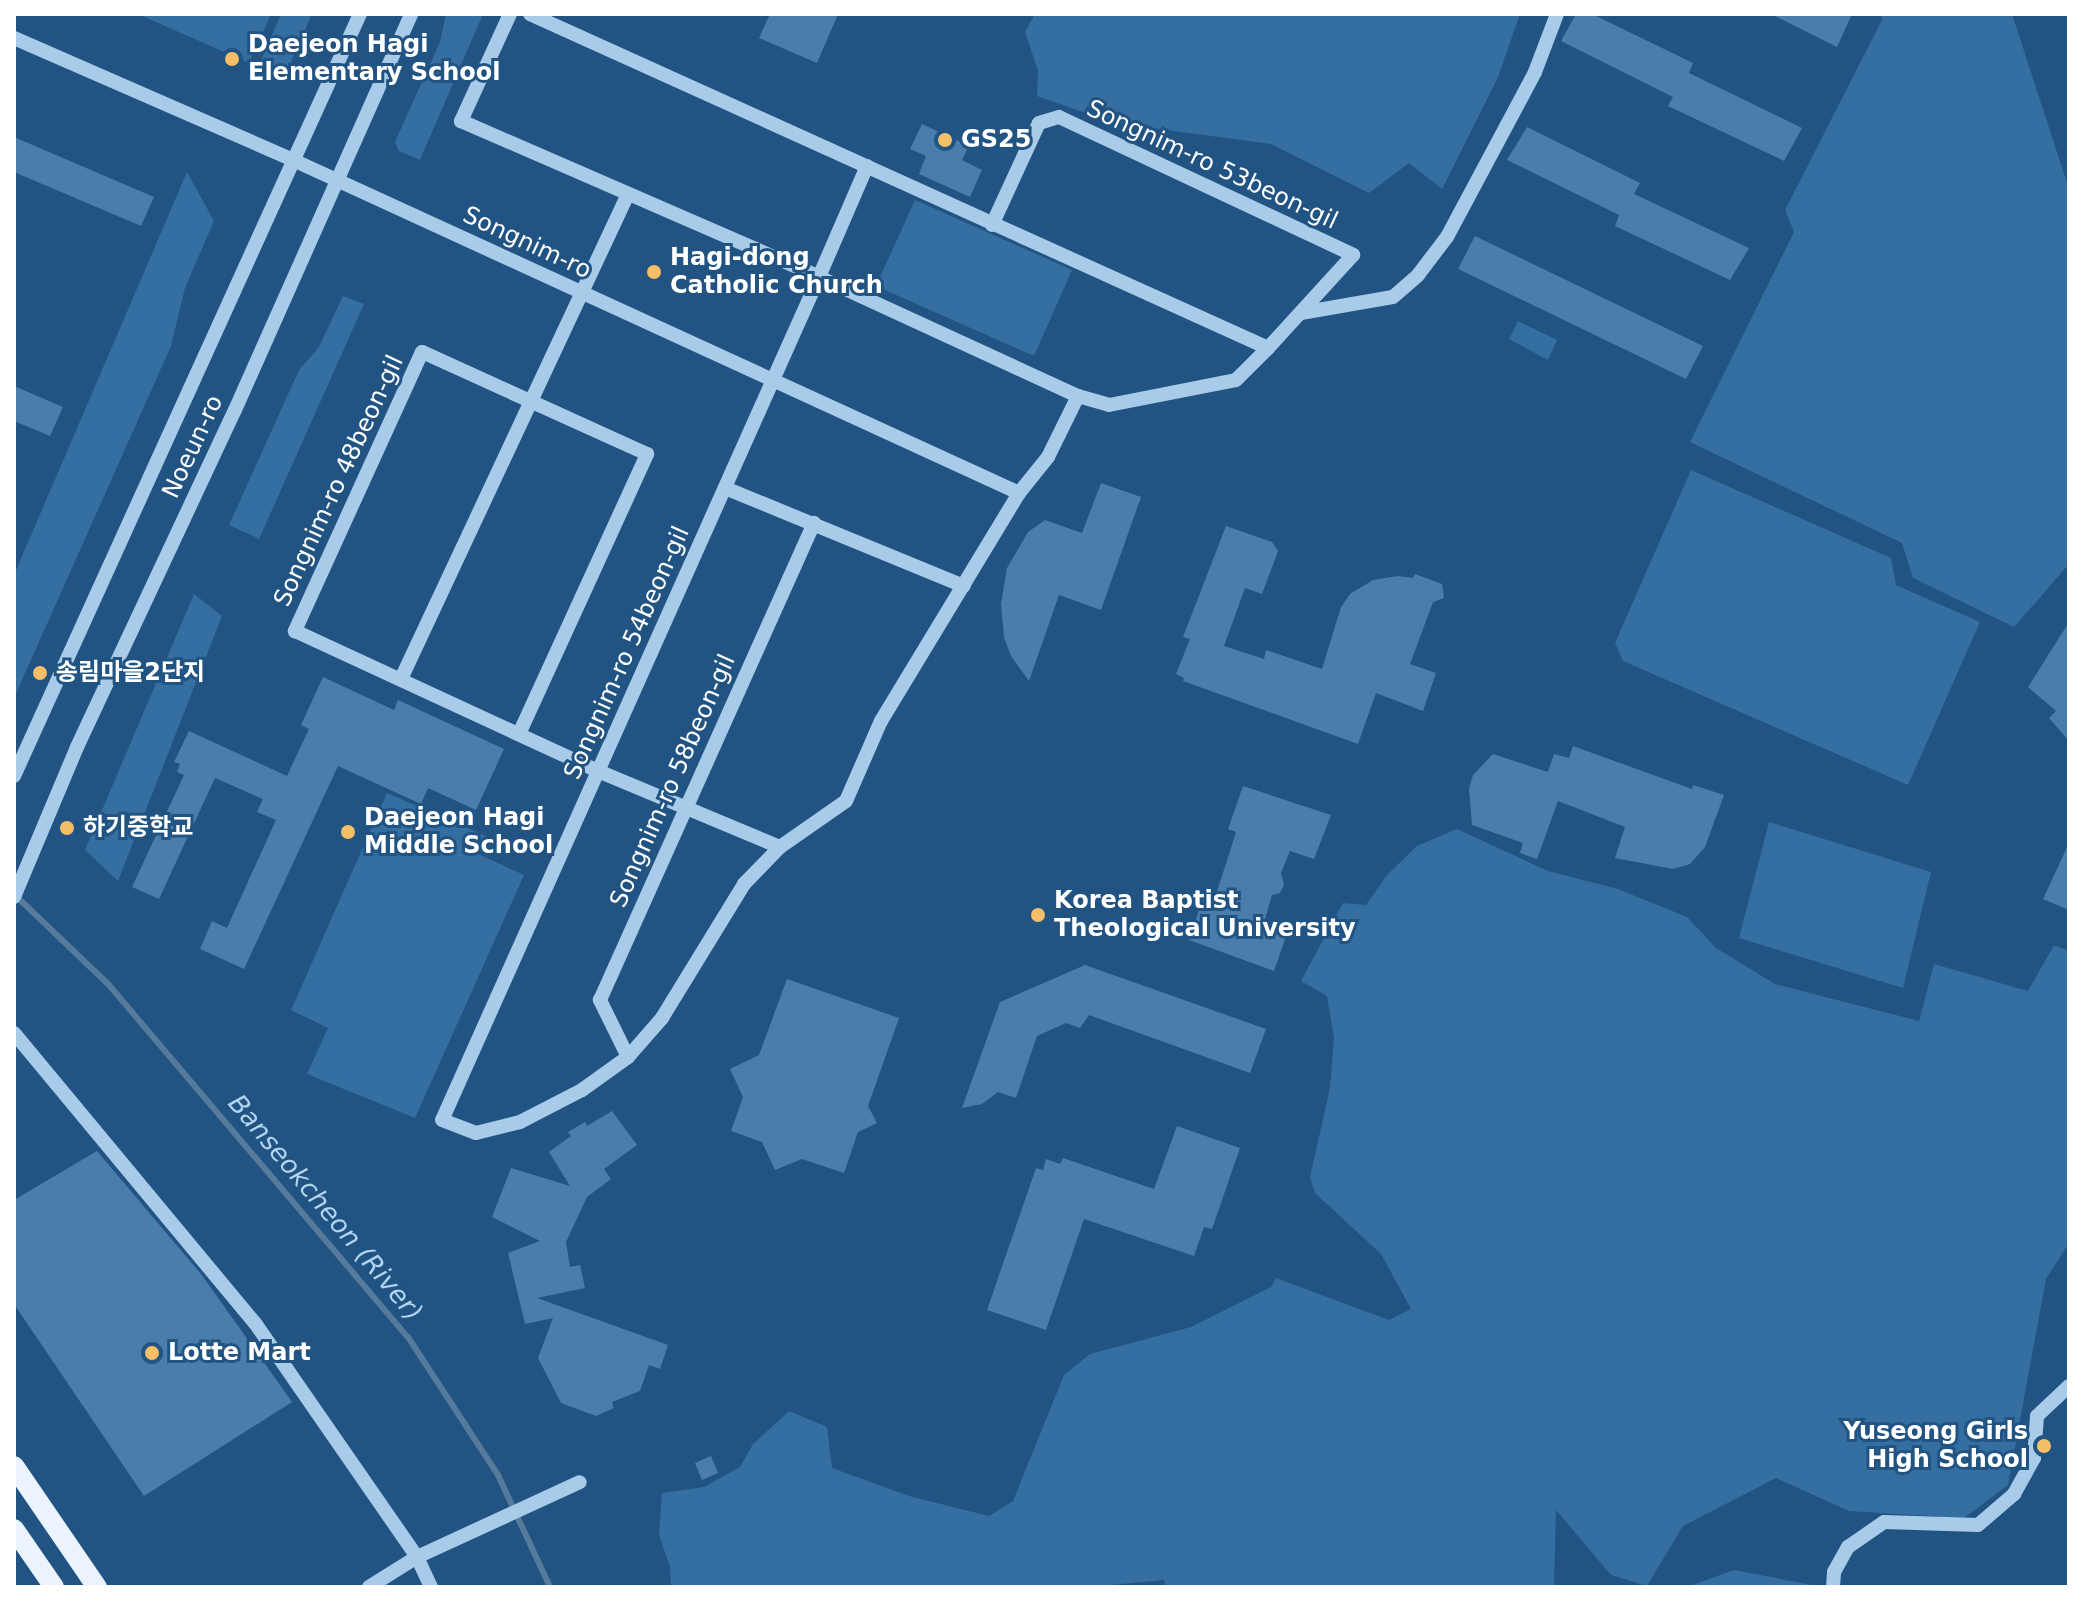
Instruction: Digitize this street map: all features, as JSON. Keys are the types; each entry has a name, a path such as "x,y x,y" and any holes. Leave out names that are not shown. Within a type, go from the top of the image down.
{"main road":[{"path":"14,1466 97,1587"},
{"path":"14,1529 54,1587"}],"street":[{"name":"Noeun-ro","path":"14,776 360,14"},
{"name":"Noeun-ro","path":"14,897 411,14"},
{"name":"Songnim-ro 53beon-gil","path":"510,14 461,121 819,277 1078,396 1109,405 1236,380 1353,255 1059,117 1039,123 992,225"},
{"path":"530,14 1268,348"},
{"path":"1301,313 1393,297 1418,275 1447,237 1535,72 1557,14"},
{"name":"Songnim-ro","path":"14,38 293,160 1019,493"},
{"path":"773,380 867,166"},
{"path":"401,679 628,194"},
{"name":"Songnim-ro 48beon-gil","path":"519,734 647,454 422,352 295,631 598,771 780,847"},
{"name":"Songnim-ro 54beon-gil","path":"773,380 442,1120 476,1133 520,1122 582,1090 628,1057 662,1018 744,884 780,847 846,801 881,721 1019,493"},
{"path":"1019,493 1048,457 1078,396"},
{"path":"725,488 964,586"},
{"name":"Songnim-ro 58beon-gil","path":"628,1057 600,1000 814,523"},
{"path":"14,1033 255,1323 305,1400 417,1557 431,1587"},
{"path":"1833,1587 1834,1572 1848,1547 1884,1522 1978,1525 2014,1494 2034,1458 2037,1416 2069,1386"},
{"path":"369,1587 417,1557 580,1482"}],"shaded area":[{"path":"138,14 271,14 249,63"},
{"path":"281,14 312,14 287,71 279,80 253,79"},
{"path":"446,14 483,14 420,160 399,151 395,142 440,42"},
{"path":"1035,14 1520,14 1498,77 1442,189 1409,163 1369,193 1271,144 1114,123 1037,96 1038,71 1025,32"},
{"path":"1881,14 2012,14 2069,189 2069,564 2014,627 1913,578 1902,543 1690,442 1794,232 1785,210 1882,20"},
{"path":"187,172 214,221 185,288 171,346 14,698 14,575"},
{"path":"915,200 1072,270 1034,356 876,286"},
{"path":"343,296 364,304 259,539 229,525 299,370 319,347"},
{"path":"1518,321 1557,340 1548,360 1509,339"},
{"path":"1691,470 1891,558 1896,585 1980,622 1908,785 1623,661 1615,643"},
{"path":"194,594 222,616 118,881 85,850"},
{"path":"387,793 486,836 478,854 524,875 415,1118 307,1074 328,1028 291,1010"},
{"path":"1769,822 1931,872 1903,988 1739,938"},
{"path":"1457,829 1548,871 1618,889 1687,917 1716,948 1775,984 1919,1021 1934,964 2028,991 2054,945 2069,951 2069,1243 2046,1279 2008,1485 1964,1518 1849,1511 1776,1478 1683,1526 1647,1586 1611,1575 1556,1510 1554,1587 1166,1587 1164,1580 1090,1587 671,1587 670,1567 659,1535 662,1493 704,1487 740,1467 753,1444 789,1411 827,1427 832,1468 909,1496 989,1516 1013,1501 1064,1375 1090,1354 1191,1327 1271,1287 1276,1278 1389,1320 1411,1309 1381,1254 1315,1193 1310,1177 1330,1088 1334,1038 1327,996 1301,981 1343,903 1366,905 1387,875 1417,846"},
{"path":"1734,1570 1812,1585 1812,1587 1687,1587"}],"building":[{"path":"770,14 838,14 817,63 759,38"},
{"path":"1576,14 1592,14 1693,63 1689,73 1802,128 1784,161 1668,106 1673,97 1561,41"},
{"path":"1771,14 1852,14 1837,47"},
{"path":"922,124 969,146 962,160 982,170 970,197 919,174 926,156 910,149"},
{"path":"1527,127 1640,183 1634,194 1749,248 1730,280 1615,226 1619,215 1507,160"},
{"path":"14,137 154,197 141,226 14,172"},
{"path":"1475,236 1703,346 1686,379 1458,269"},
{"path":"14,386 63,407 50,436 14,421"},
{"path":"1101,483 1141,497 1101,610 1059,595 1029,681 1011,656 1004,637 1001,604 1007,568 1028,532 1045,520 1082,533"},
{"path":"1226,526 1272,542 1278,551 1262,594 1245,588 1224,646 1264,659 1266,650 1322,669 1341,607 1350,594 1373,580 1398,576 1413,578 1415,574 1442,584 1444,598 1433,602 1410,664 1436,673 1423,711 1376,693 1358,744 1183,681 1184,678 1176,674 1190,639 1183,637"},
{"path":"2069,622 2069,741 2049,718 2056,711 2028,687"},
{"path":"323,677 394,710 398,700 504,749 476,810 428,788 421,804 338,766 244,969 200,949 212,921 227,928 276,820 257,812 263,799 215,778 159,899 132,887 184,775 177,772 180,764 174,762 189,731 287,776 309,729 301,725"},
{"path":"1573,746 1692,789 1693,785 1724,795 1705,847 1690,864 1673,869 1615,858 1625,827 1558,801 1537,859 1520,853 1523,843 1472,825 1469,789 1473,775 1493,754 1548,772 1554,754 1569,758"},
{"path":"1243,786 1331,815 1314,859 1290,851 1281,873 1284,885 1280,893 1272,895 1265,919 1289,928 1274,971 1189,940 1203,898 1214,901 1236,832 1228,829"},
{"path":"2069,843 2069,910 2043,899"},
{"path":"1085,965 1266,1029 1250,1073 1089,1015 1080,1028 1066,1023 1037,1036 1016,1098 998,1092 982,1104 962,1108 1000,1002"},
{"path":"787,979 899,1018 868,1106 877,1123 858,1132 844,1173 802,1159 775,1170 762,1142 731,1131 743,1097 730,1069 759,1055"},
{"path":"612,1111 637,1145 604,1169 611,1179 587,1197 566,1242 570,1267 580,1265 585,1288 537,1298 668,1345 660,1369 649,1365 640,1391 612,1402 614,1408 596,1416 561,1403 538,1358 553,1318 525,1324 508,1253 540,1241 492,1217 511,1168 570,1186 549,1152 571,1136 568,1132 585,1122 587,1126"},
{"path":"1177,1126 1240,1148 1212,1229 1204,1227 1194,1256 1084,1219 1046,1330 987,1310 1036,1168 1043,1170 1046,1159 1060,1164 1063,1158 1154,1189"},
{"name":"Lotte Mart","path":"97,1151 201,1274 292,1402 144,1496 14,1304 14,1200"},
{"path":"711,1456 718,1473 702,1480 695,1463"}],"waterway":[{"name":"Banseokcheon (River)","path":"17,897 109,985 408,1337 498,1475 550,1587"}],"place":[{"name":"Daejeon Hagi Elementary School","path":"232,59"},
{"name":"GS25","path":"945,140"},
{"name":"Hagi-dong Catholic Church","path":"654,272"},
{"name":"송림마을2단지","path":"40,673"},
{"name":"하기중학교","path":"67,828"},
{"name":"Daejeon Hagi Middle School","path":"348,832"},
{"name":"Korea Baptist Theological University","path":"1038,915"},
{"name":"Lotte Mart","path":"152,1353"},
{"name":"Yuseong Girls High School","path":"2044,1446"}]}
